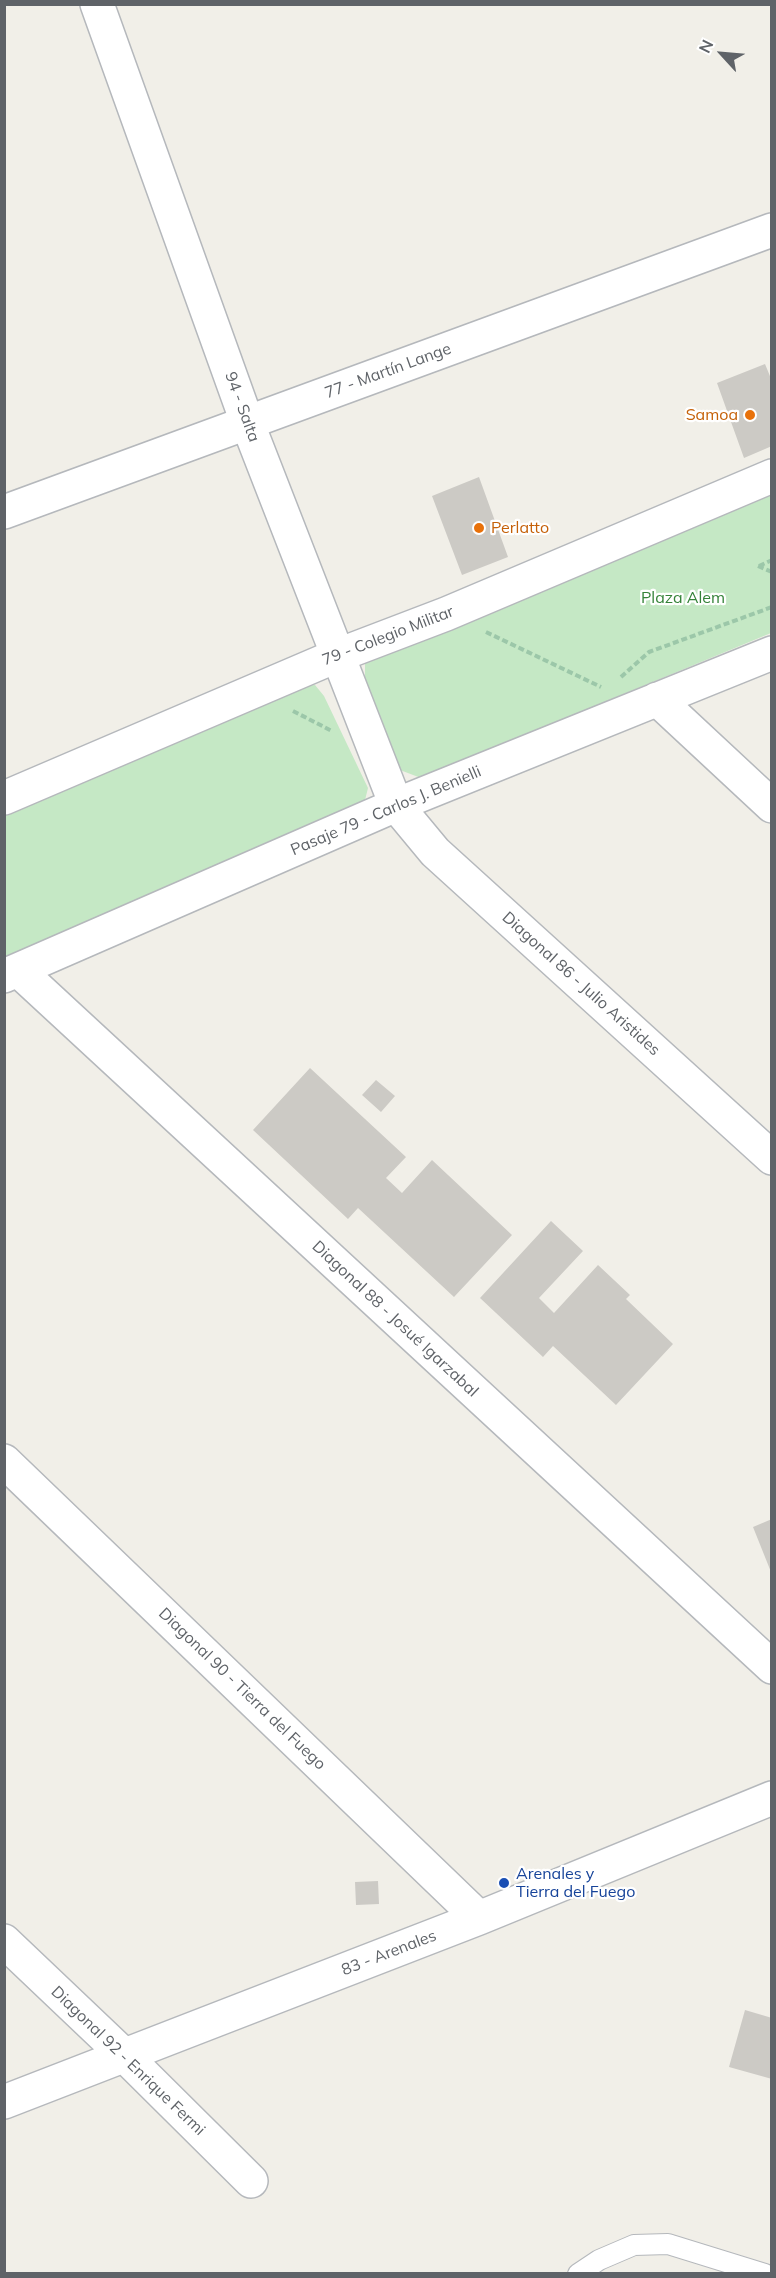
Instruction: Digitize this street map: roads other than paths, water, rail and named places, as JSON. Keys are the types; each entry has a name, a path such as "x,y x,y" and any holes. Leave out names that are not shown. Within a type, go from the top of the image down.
{"street":[{"name":"94 - Salta","path":"97,4 247,422 336,656 396,805"},
{"name":"77 - Martín Lange","path":"4,512 771,230"},
{"name":"79 - Colegio Militar","path":"4,798 336,656 446,614 771,476"},
{"name":"Pasaje 79 - Carlos J. Benielli","path":"11,973 396,805 771,653"},
{"path":"657,699 771,806"},
{"name":"Diagonal 86 - Julio Aristides","path":"396,805 435,852 771,1158"},
{"name":"Diagonal 88 - Josué Igarzabal","path":"11,973 759,1639 771,1667"},
{"name":"Diagonal 90 - Tierra del Fuego","path":"4,1461 479,1918"},
{"name":"83 - Arenales","path":"4,2102 479,1918 771,1798"},
{"name":"Diagonal 92 - Enrique Fermi","path":"4,1941 125,2056 251,2181"}],"lane":[{"path":"578,2274 599,2260 634,2245 668,2244 765,2274"}],"place":[{"name":"Samoa","path":"750,415"},
{"name":"Perlatto","path":"479,528"},
{"name":"Arenales y Tierra del Fuego","path":"504,1883"}],"park label":[{"name":"Plaza Alem","path":"683,598"}]}
